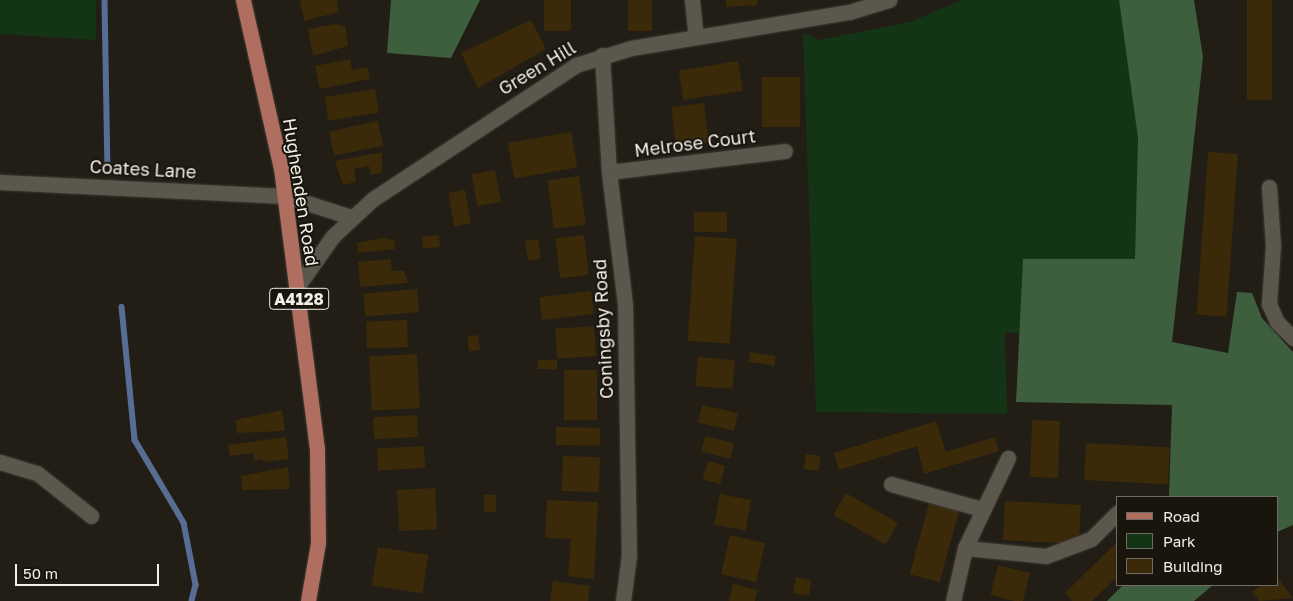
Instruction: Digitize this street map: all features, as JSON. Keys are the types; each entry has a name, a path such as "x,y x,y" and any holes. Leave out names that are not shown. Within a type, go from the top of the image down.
{"main road":[{"name":"Hughenden Road","path":"243,0 285,196 320,492 308,601"}],"street":[{"path":"692,0 696,36"},
{"name":"Green Hill","path":"297,286 351,217 472,130 576,65 602,55 696,36 849,12 889,0"},
{"name":"Coningsby Road","path":"602,55 609,172 625,305 628,555 623,601"},
{"name":"Melrose Court","path":"609,172 786,150"},
{"name":"Coates Lane","path":"0,182 285,196 351,217"},
{"path":"1269,187 1273,255 1269,304 1277,322 1293,338"},
{"path":"953,601 965,548 1008,458"},
{"path":"0,462 37,473 92,516"},
{"path":"891,484 982,509"},
{"path":"965,548 1046,556 1091,539 1116,514"}],"green space":[{"path":"0,0 96,0 96,40 0,34"},
{"path":"391,0 480,0 451,58 387,53"},
{"path":"962,0 1160,0 1164,346 1005,332 1007,414 816,412 803,32 819,40 910,22"},
{"path":"1119,0 1194,0 1203,57 1172,342 1228,353 1237,292 1252,293 1262,318 1293,352 1293,525 1278,532 1278,496 1169,496 1172,405 1016,402 1023,259 1135,259 1138,138"},
{"path":"1122,586 1212,586 1194,601 1107,601"}],"building":[{"path":"300,0 337,0 339,12 304,21"},
{"path":"544,0 571,0 571,31 544,31"},
{"path":"628,0 652,0 652,31 628,31"},
{"path":"726,0 757,0 757,5 726,7"},
{"path":"1247,0 1272,0 1272,100 1247,100"},
{"path":"531,20 546,49 478,88 461,53"},
{"path":"335,24 345,26 348,46 313,56 308,29"},
{"path":"350,59 352,70 367,67 370,79 320,89 315,66"},
{"path":"738,61 743,91 683,100 679,70"},
{"path":"762,77 800,77 800,127 762,127"},
{"path":"375,89 379,113 328,121 325,97"},
{"path":"704,103 709,143 676,147 671,107"},
{"path":"378,121 383,145 334,156 329,131"},
{"path":"571,132 577,167 514,179 508,143"},
{"path":"382,152 382,173 371,175 369,166 354,169 356,182 343,185 335,161"},
{"path":"1208,152 1238,154 1227,317 1197,315"},
{"path":"495,170 501,201 478,206 471,175"},
{"path":"579,176 586,225 554,229 547,180"},
{"path":"465,190 471,223 454,226 448,193"},
{"path":"694,212 727,212 727,232 694,232"},
{"path":"439,235 440,247 423,248 422,236"},
{"path":"584,235 589,275 560,278 555,239"},
{"path":"695,236 737,239 730,344 688,341"},
{"path":"383,238 394,240 395,249 358,253 357,243"},
{"path":"538,239 541,259 528,261 525,241"},
{"path":"391,259 392,271 404,271 408,283 360,287 358,262"},
{"path":"417,289 419,312 365,317 363,294"},
{"path":"591,291 594,314 542,320 539,297"},
{"path":"407,320 408,347 367,348 366,321"},
{"path":"594,326 596,356 557,359 555,329"},
{"path":"478,335 480,350 469,351 467,337"},
{"path":"750,352 776,356 774,366 748,362"},
{"path":"417,354 420,408 372,410 369,357"},
{"path":"698,357 735,360 732,389 695,386"},
{"path":"538,360 557,360 557,369 538,369"},
{"path":"564,370 597,370 597,420 564,420"},
{"path":"702,405 738,413 734,431 698,423"},
{"path":"282,410 285,431 237,433 235,420"},
{"path":"417,415 418,437 374,439 373,417"},
{"path":"1032,420 1060,421 1058,478 1030,477"},
{"path":"936,421 946,452 995,437 999,451 924,474 917,446 839,470 834,453"},
{"path":"556,427 600,428 600,446 556,445"},
{"path":"705,436 734,443 730,459 701,452"},
{"path":"286,437 289,459 263,462 263,459 254,460 253,453 230,456 228,445"},
{"path":"1086,443 1170,447 1168,484 1084,480"},
{"path":"424,446 425,468 378,470 377,448"},
{"path":"806,454 821,456 819,471 804,469"},
{"path":"563,456 600,457 599,492 562,491"},
{"path":"708,461 725,466 720,484 703,479"},
{"path":"288,467 290,489 242,490 241,476"},
{"path":"435,488 437,529 399,531 397,490"},
{"path":"846,493 898,523 885,545 834,515"},
{"path":"720,494 751,500 745,531 714,524"},
{"path":"484,495 496,495 496,512 484,512"},
{"path":"930,499 960,507 940,582 910,574"},
{"path":"547,500 598,502 594,579 568,576 571,539 545,538"},
{"path":"1005,501 1081,505 1079,544 1003,540"},
{"path":"730,535 765,543 756,582 721,574"},
{"path":"1116,543 1116,578 1092,601 1072,601 1065,593"},
{"path":"378,547 428,555 422,593 372,586"},
{"path":"998,565 1030,573 1023,601 1014,601 991,595"},
{"path":"796,577 812,580 809,596 793,593"},
{"path":"1278,578 1293,598 1259,601 1252,592 1260,586 1278,586"},
{"path":"553,581 590,586 588,601 550,601"},
{"path":"733,584 758,590 755,601 729,601"}],"waterway":[{"path":"105,0 108,164"},
{"path":"122,307 135,440 184,523 196,585 192,601"}]}
